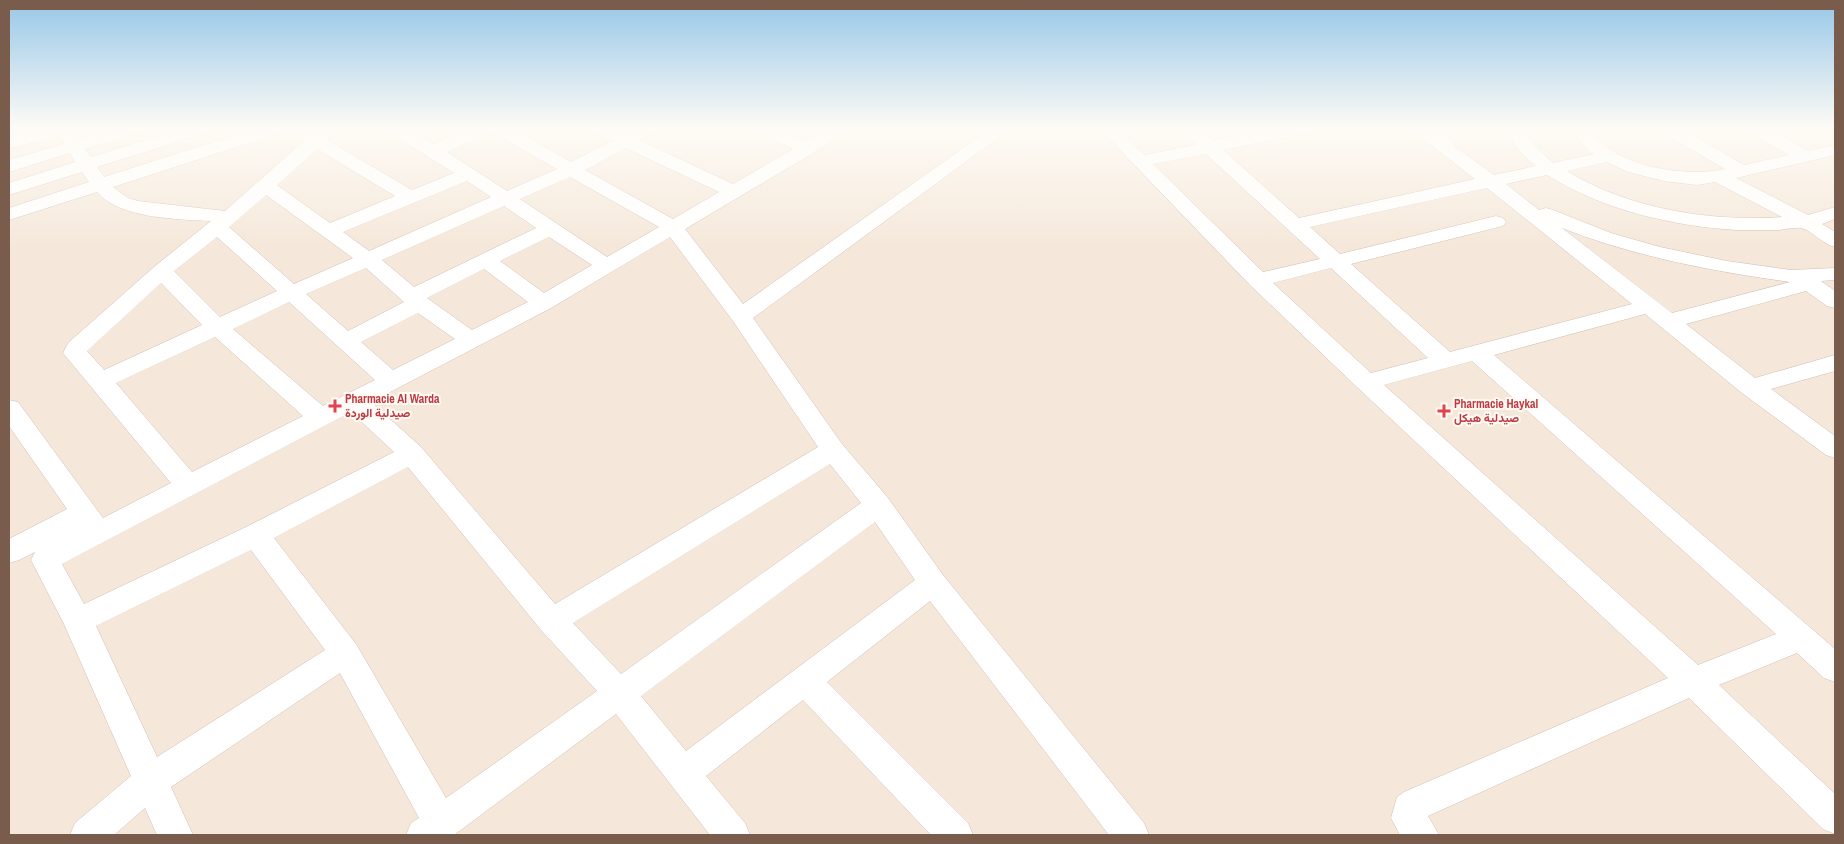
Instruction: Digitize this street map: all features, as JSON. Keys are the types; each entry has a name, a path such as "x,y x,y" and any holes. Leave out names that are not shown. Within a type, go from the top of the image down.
{"street":[{"path":"9,189 83,166"},
{"path":"89,166 101,185 114,199 146,210 223,221 291,293 391,381"},
{"path":"9,214 159,166"},
{"path":"188,486 101,381 75,353 76,348 162,271 265,186 284,166"},
{"path":"366,166 410,197"},
{"path":"457,166 606,265"},
{"path":"567,166 673,227 741,316 833,450 878,505 933,583 1131,835"},
{"path":"101,381 291,293 505,200 577,166"},
{"path":"678,166 734,192"},
{"path":"9,552 188,486 543,303 777,166"},
{"path":"741,316 951,166"},
{"path":"1147,166 1258,280 1366,382 1694,681 1835,817"},
{"path":"1232,166 1445,360"},
{"path":"1470,166 1751,387 1835,449"},
{"path":"1297,224 1556,166"},
{"path":"1632,166 1664,175 1697,179 1758,166"},
{"path":"1734,166 1740,170"},
{"path":"1548,168 1606,196 1672,215 1740,224 1804,222 1835,213"},
{"path":"327,231 468,174"},
{"path":"1718,176 1804,222 1835,241"},
{"path":"265,186 369,260 415,300 470,340"},
{"path":"1520,204 1604,237 1657,252 1727,267 1791,276 1835,275"},
{"path":"1258,280 1496,222"},
{"path":"346,341 485,260 548,228"},
{"path":"485,260 543,303"},
{"path":"162,271 217,327 321,418"},
{"path":"1669,321 1809,284 1835,275"},
{"path":"1809,284 1835,301"},
{"path":"1366,382 1649,306"},
{"path":"1476,352 1835,668"},
{"path":"1751,387 1835,363"},
{"path":"353,400 412,454 552,621 619,693 732,835"},
{"path":"9,408 91,523"},
{"path":"552,621 833,450"},
{"path":"78,620 256,535 412,454"},
{"path":"256,535 345,653 432,830 878,505"},
{"path":"91,523 45,560 78,620 175,835"},
{"path":"683,773 933,583"},
{"path":"1421,835 1408,818 1409,809 1416,804 1694,681 1801,638"},
{"path":"88,835 150,780 345,653"},
{"path":"804,680 955,835"}],"shaded area":[{"path":"9,166 1835,166 1835,835 9,835"}],"place":[{"name":"Pharmacie Al Warda صيدلية الوردة","path":"335,406"},
{"name":"Pharmacie Haykal صيدلية هيكل","path":"1444,411"}]}
